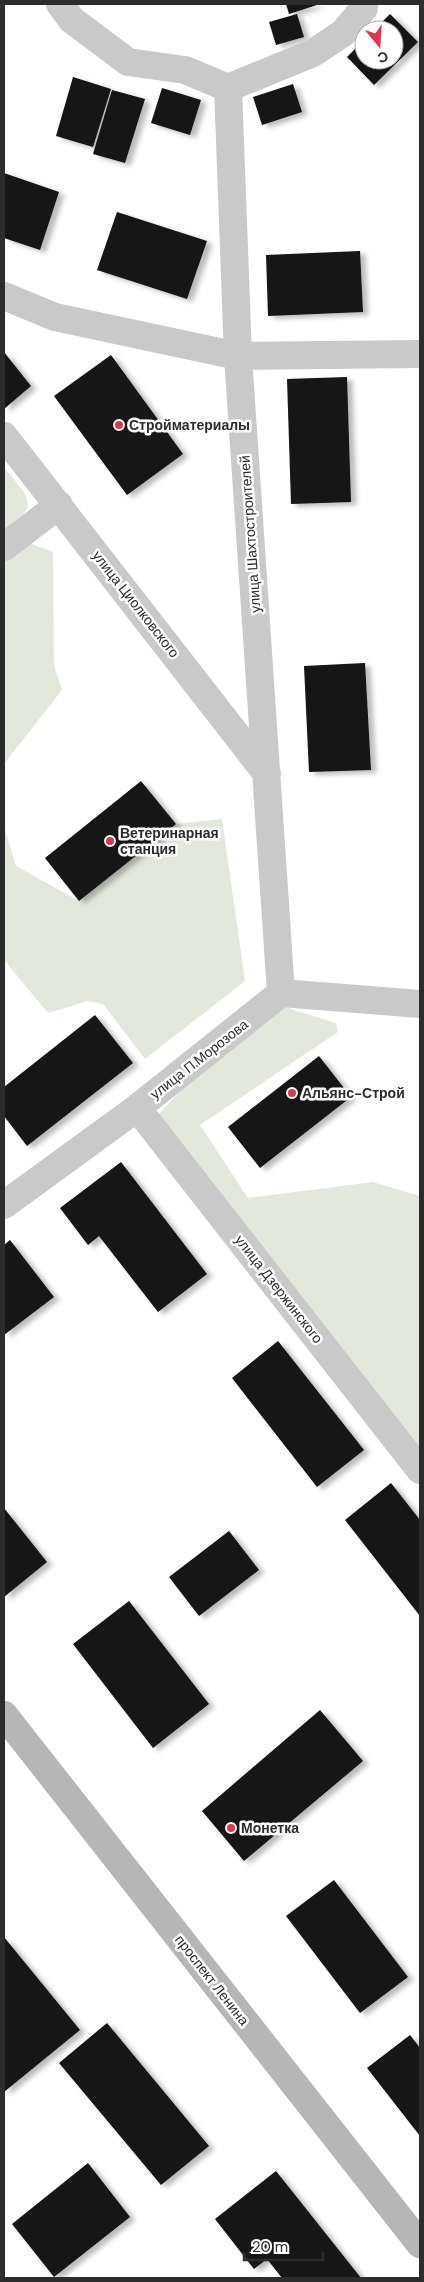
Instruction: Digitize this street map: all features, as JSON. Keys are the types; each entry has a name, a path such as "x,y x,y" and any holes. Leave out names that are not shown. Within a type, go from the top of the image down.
{"main road":[{"name":"проспект Ленина","path":"4,1715 420,2244"}],"street":[{"path":"60,4 72,20 128,62 184,70 228,88 314,53 343,33 364,8 364,4"},
{"name":"улица Шахтостроителей","path":"228,88 238,356 281,993"},
{"path":"4,296 55,317 238,356 420,354"},
{"name":"улица Циолковского","path":"4,436 267,774"},
{"path":"4,547 59,505"},
{"path":"281,993 420,1004"},
{"name":"улица П.Морозова","path":"4,1205 137,1108 281,993"},
{"name":"улица Дзержинского","path":"137,1108 420,1470"}],"green space":[{"path":"4,467 21,488 28,502 27,509 4,537"},
{"path":"21,540 53,552 54,665 62,690 4,764 4,553"},
{"path":"222,819 245,981 145,1059 103,1004 88,1001 48,1013 4,960 4,826 16,866 79,901 176,824"},
{"path":"285,1007 336,1023 338,1032 200,1125 248,1198 373,1182 420,1196 420,1457 157,1116 183,1088"}],"building":[{"path":"286,4 320,4 289,14"},
{"path":"297,14 304,37 276,45 269,22"},
{"path":"390,14 396,20 384,20"},
{"path":"404,28 418,42 404,56"},
{"path":"354,50 354,64 347,57"},
{"path":"360,70 389,70 374,85"},
{"path":"73,77 111,89 93,147 56,136"},
{"path":"293,84 302,112 262,125 253,97"},
{"path":"162,88 201,100 190,135 151,123"},
{"path":"112,90 145,99 125,163 93,154"},
{"path":"4,173 59,192 40,250 4,238"},
{"path":"117,212 207,241 187,299 97,270"},
{"path":"360,251 363,312 268,316 266,255"},
{"path":"4,352 31,386 4,409"},
{"name":"Стройматериалы","path":"111,355 183,454 127,495 54,396"},
{"path":"347,377 351,502 291,504 287,379"},
{"path":"365,663 371,770 309,772 304,666"},
{"name":"Ветеринарная станция","path":"141,781 176,824 79,901 45,858"},
{"path":"95,1015 133,1063 27,1146 4,1116 4,1087"},
{"path":"319,1056 351,1097 260,1168 228,1127"},
{"path":"121,1162 207,1274 158,1312 99,1236 88,1245 60,1208"},
{"path":"10,1240 54,1297 4,1335 4,1245"},
{"path":"278,1341 364,1450 317,1487 232,1378"},
{"path":"391,1483 420,1520 420,1616 345,1520"},
{"path":"4,1508 47,1562 4,1597"},
{"path":"229,1531 259,1570 199,1616 169,1577"},
{"path":"129,1601 209,1704 153,1748 73,1644"},
{"path":"320,1710 363,1761 244,1861 202,1811"},
{"path":"334,1880 408,1977 360,2013 286,1916"},
{"path":"4,1937 80,2030 4,2092"},
{"path":"107,2023 209,2146 161,2185 59,2063"},
{"path":"410,2035 420,2048 420,2136 367,2068"},
{"path":"88,2163 130,2217 54,2277 12,2224"},
{"path":"276,2171 361,2278 282,2278 267,2259 254,2269 215,2219"}],"place":[{"name":"Стройматериалы","path":"119,425"},
{"name":"Ветеринарная станция","path":"110,841"},
{"name":"Альянс-Строй","path":"292,1093"},
{"name":"Монетка","path":"231,1828"}]}
